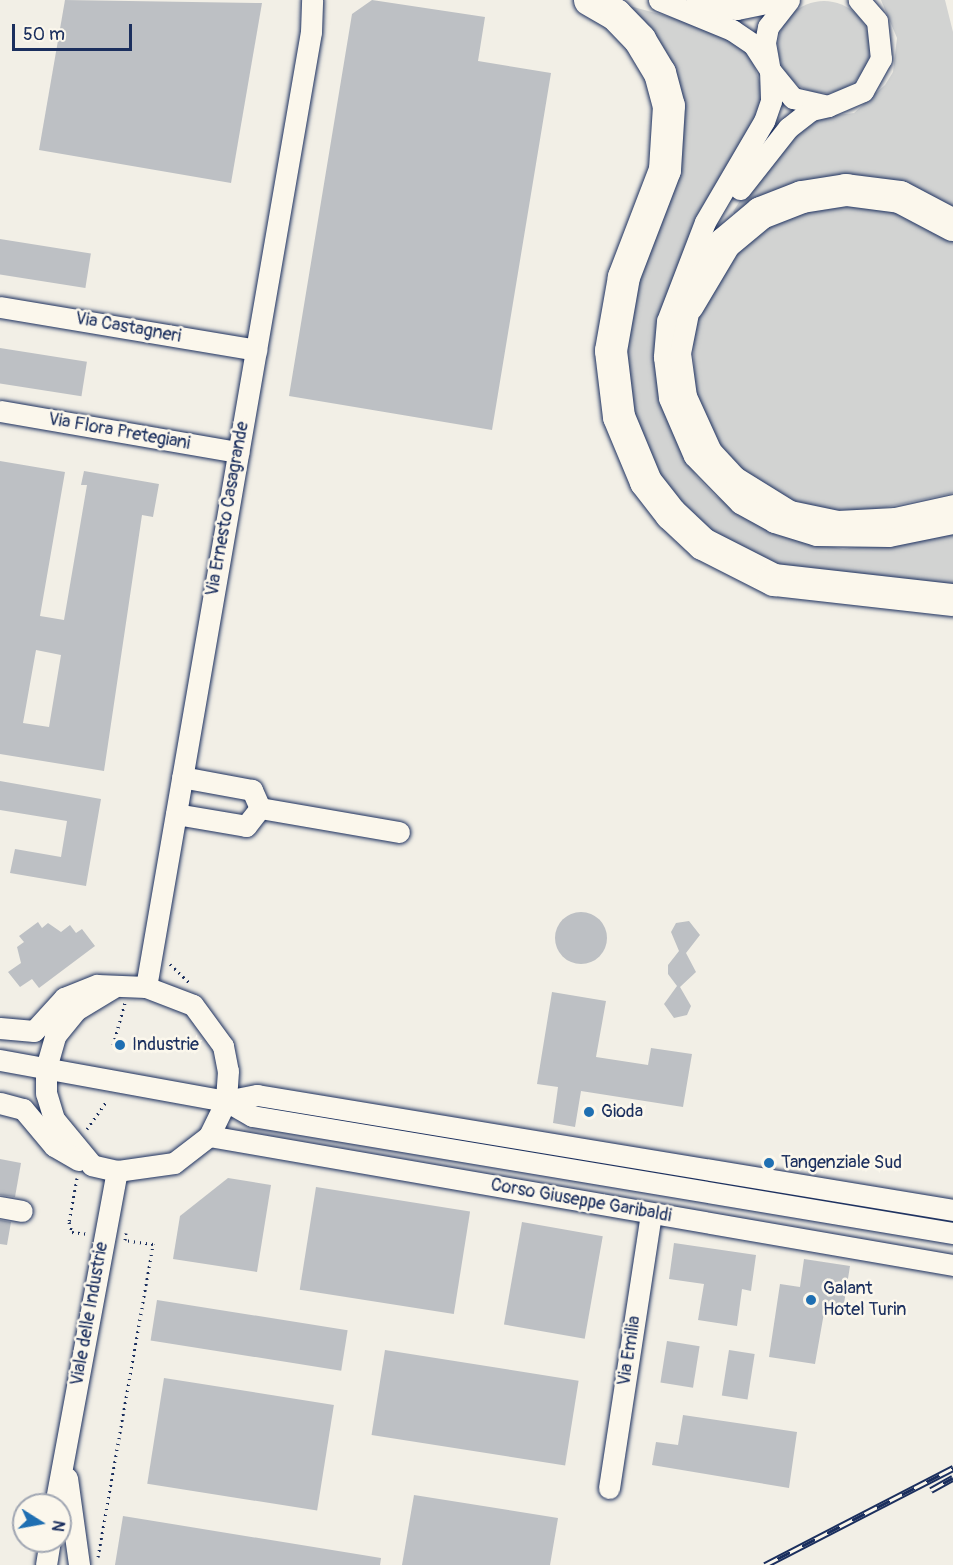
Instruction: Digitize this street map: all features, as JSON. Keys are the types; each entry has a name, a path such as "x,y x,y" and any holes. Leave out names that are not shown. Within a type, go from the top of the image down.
{"highway":[{"path":"590,0 616,15 640,39 660,73 669,106 667,160 624,278 610,351 619,417 646,482 671,514 703,544 765,576 818,588 953,600"},
{"path":"688,306 725,243 761,213 802,197 846,190 890,195 922,206 953,225"}],"street":[{"name":"Via Ernesto Casagrande","path":"129,987 176,814 311,32 312,0"},
{"name":"Via Ernesto Casagrande","path":"311,32 324,0"},
{"path":"659,0 737,9 781,0"},
{"path":"659,0 732,30 753,44 770,70 793,98 828,106"},
{"path":"789,0 768,27 765,43 770,70 771,101 764,121 705,222 672,302 664,357 676,419 694,456 720,487 774,522 816,535 854,538 953,523"},
{"path":"859,0 881,33 879,65 863,91 828,106 811,110 788,128 749,175 716,231 688,306 680,353 694,419 711,451 754,492 790,511 838,521 895,518 953,505"},
{"name":"Via Castagneri","path":"0,307 256,350"},
{"name":"Via Flora Pretegiani","path":"0,411 238,452"},
{"path":"182,777 252,790 260,808"},
{"path":"176,814 246,826 260,808"},
{"path":"260,808 399,832"},
{"path":"0,1028 34,1031 64,998 97,985 129,987 193,1005 211,1024 228,1071 226,1101 209,1136 174,1163 117,1171 92,1165 54,1146 23,1109 0,1103"},
{"path":"92,1165 74,1148 54,1119 46,1093 45,1068 55,1036 76,1010 129,987"},
{"name":"Corso Giuseppe Garibaldi","path":"0,1060 226,1101 252,1116 953,1233"},
{"name":"Corso Giuseppe Garibaldi","path":"226,1101 257,1095 953,1210"},
{"name":"Corso Giuseppe Garibaldi","path":"209,1136 651,1214 953,1264"},
{"name":"Viale delle Industrie","path":"58,1493 117,1171"},
{"path":"0,1208 22,1211"},
{"name":"Via Emilia","path":"609,1488 651,1214"},
{"name":"Viale delle Industrie","path":"64,1457 79,1565"}],"path":[{"path":"113,1045 129,987"},
{"path":"74,1148 105,1103"}],"shaded area":[{"path":"881,0 945,0 953,32 953,207 904,185 853,176 799,183 737,216 733,212 759,170 812,118 854,113 885,85 893,72 897,38"},
{"path":"824,1 842,5 856,15 866,29 870,47 866,65 856,79 842,89 824,93 806,89 792,79 782,65 778,47 782,29 792,15 806,5"},
{"path":"626,5 718,30 749,51 761,86 761,109 698,214 658,319 661,399 680,448 696,476 714,495 777,535 843,549 953,533 953,588 790,575 700,532 636,448 620,342 679,155"},
{"path":"873,203 936,228 953,239 953,493 873,510 829,510 785,498 750,479 733,462 710,430 695,393 693,336 696,318 726,261 763,226 802,208"}],"building":[{"path":"65,0 262,3 231,183 39,150"},
{"path":"372,0 485,17 478,61 551,73 492,430 289,396 352,14"},
{"path":"0,239 91,253 85,288 0,274"},
{"path":"0,348 87,362 81,396 0,383"},
{"path":"0,461 65,472 40,616 64,620 87,485 81,485 84,471 159,484 153,517 142,515 104,771 0,754","holes":["36,650 61,655 49,727 23,723"]},
{"path":"0,781 101,799 86,886 10,873 15,849 61,857 67,821 0,810"},
{"path":"576,912 586,912 596,916 603,923 607,938 603,953 596,960 586,964 576,964 566,960 559,953 555,943 555,933 559,923 566,916"},
{"path":"689,921 700,935 686,953 696,972 680,987 691,1006 687,1015 674,1018 664,1004 677,986 668,974 668,965 679,951 671,932 676,923"},
{"path":"38,922 42,928 48,923 61,932 70,925 76,933 82,929 95,946 39,988 32,979 20,987 8,972 21,963 17,947 24,942 19,936"},
{"path":"552,992 606,1001 596,1057 648,1065 651,1048 692,1054 683,1107 581,1091 575,1127 553,1123 558,1087 537,1084"},
{"path":"0,1159 21,1163 15,1197 0,1195"},
{"path":"228,1178 271,1185 257,1272 173,1259 180,1216"},
{"path":"316,1187 470,1211 454,1314 300,1290"},
{"path":"0,1220 11,1222 7,1245 0,1244"},
{"path":"522,1222 603,1236 585,1339 504,1324"},
{"path":"674,1243 756,1255 751,1291 742,1289 737,1326 698,1320 704,1284 669,1279"},
{"name":"Galant Hotel Turin","path":"804,1259 850,1266 842,1316 824,1313 815,1364 769,1357 780,1284 800,1287"},
{"path":"157,1300 348,1330 341,1371 151,1340"},
{"path":"667,1341 700,1346 693,1388 660,1382"},
{"path":"385,1350 579,1381 565,1466 372,1435"},
{"path":"729,1350 755,1354 747,1400 722,1395"},
{"path":"164,1378 334,1405 317,1511 147,1484"},
{"path":"683,1415 797,1432 789,1488 652,1465 656,1442 678,1445"},
{"path":"414,1495 558,1518 550,1565 402,1565"},
{"path":"123,1516 381,1558 380,1565 115,1565"}],"railway":[{"path":"765,1565 953,1468"},
{"path":"931,1490 953,1478"}],"place":[{"name":"Industrie","path":"120,1045"},
{"name":"Gioda","path":"589,1112"},
{"name":"Tangenziale Sud","path":"769,1163"},
{"name":"Galant Hotel Turin","path":"811,1300"}]}
